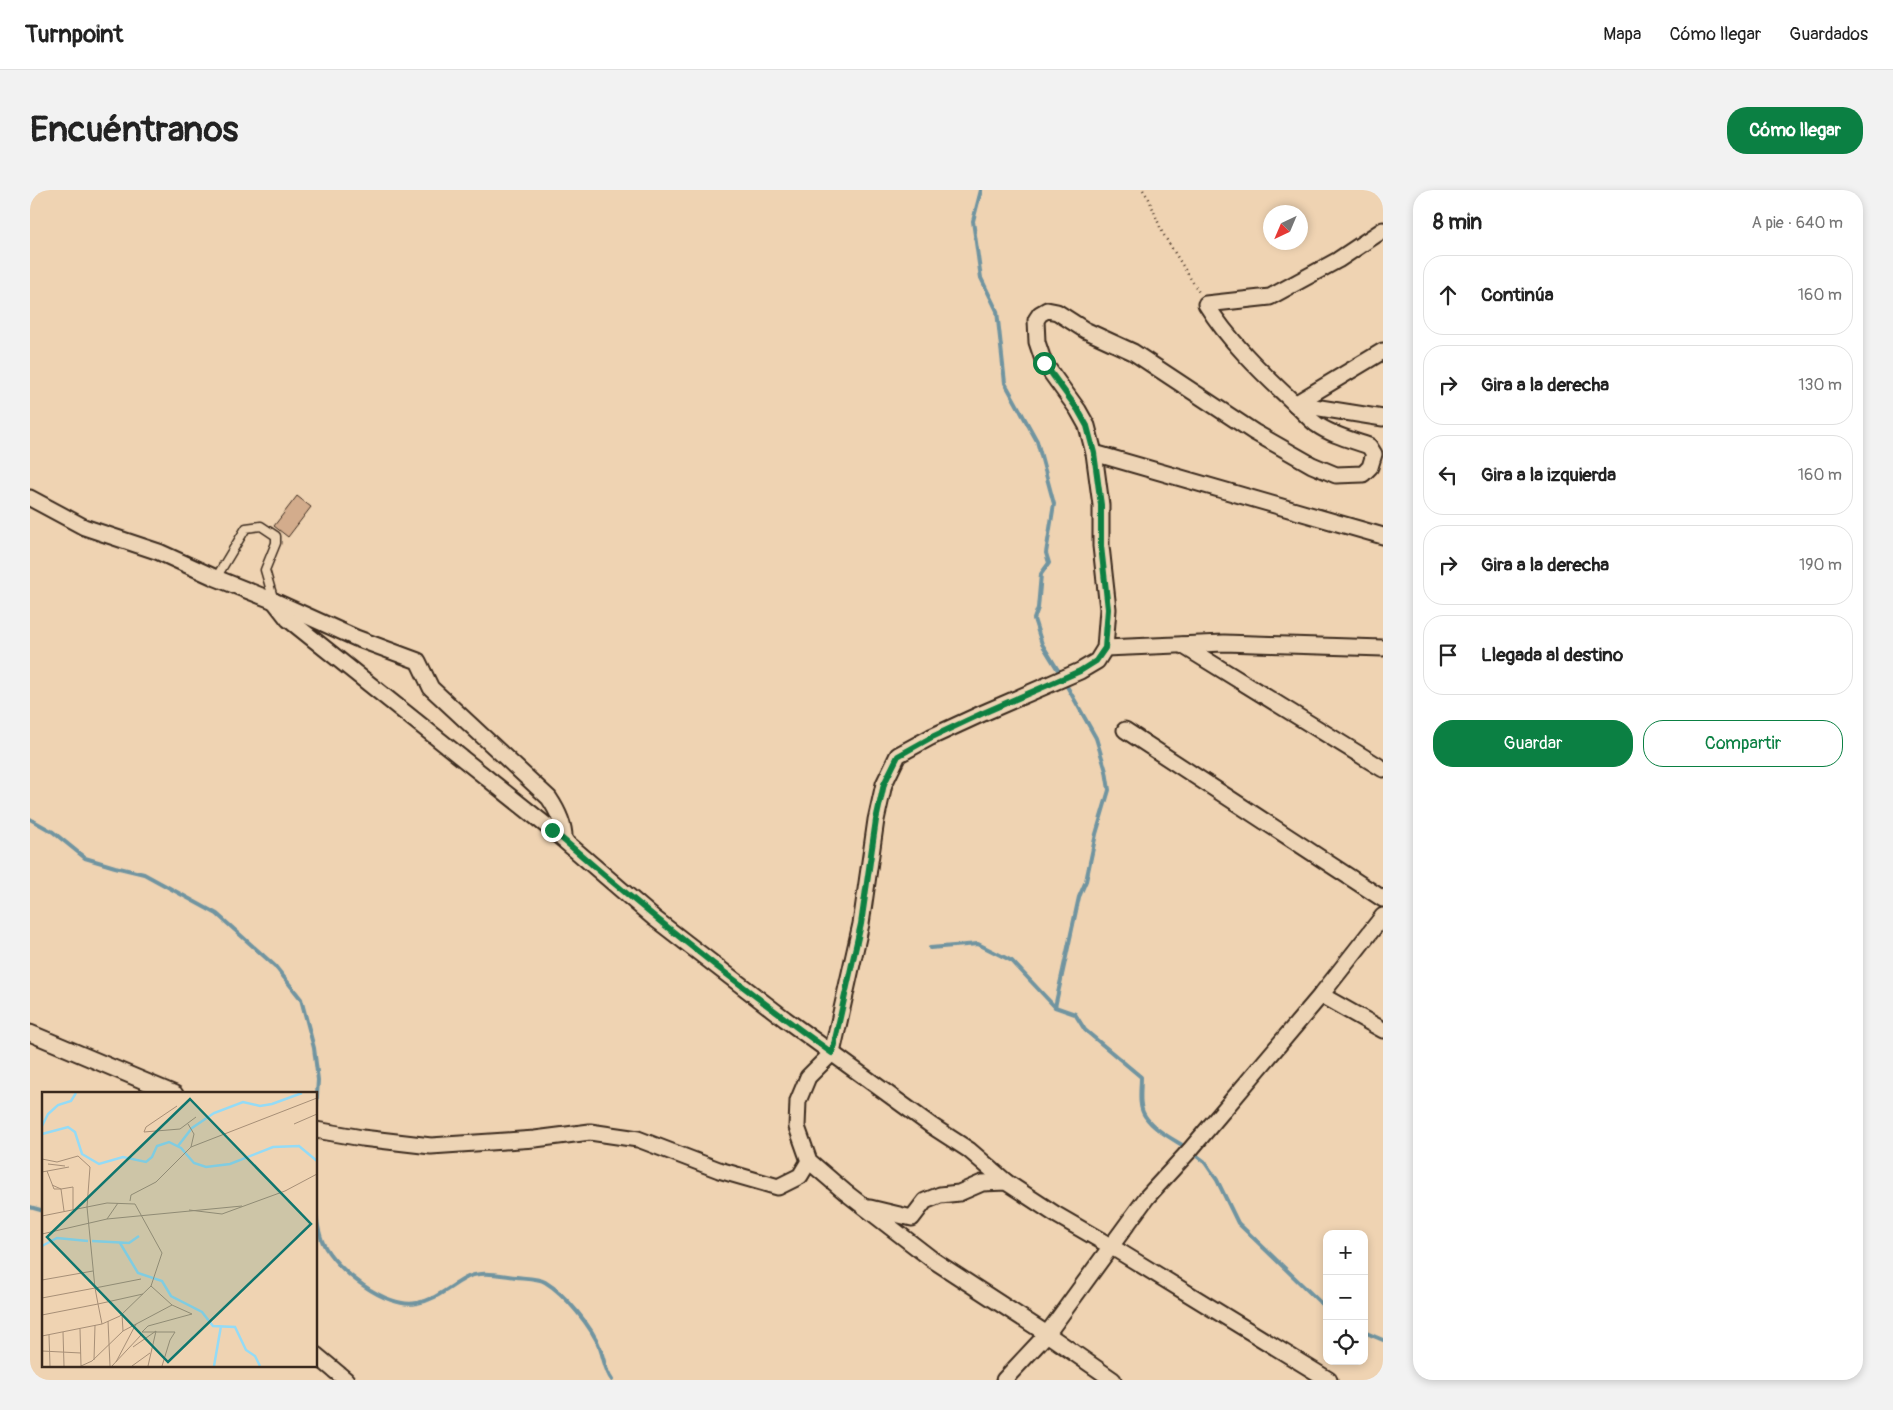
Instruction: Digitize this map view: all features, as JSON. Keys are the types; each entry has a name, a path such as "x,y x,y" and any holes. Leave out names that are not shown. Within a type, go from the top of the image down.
{"street":[{"path":"1113,1380 1047,1334 933,1260 809,1161 797,1127 798,1100 808,1076 832,1053 861,924 876,820 884,784 898,756 932,737 981,714 1080,671 1096,661 1105,648 1108,609 1101,546 1101,505 1094,453 1087,426 1078,410 1044,363 1034,325 1040,314 1047,310 1057,312 1085,330 1133,352 1254,432 1312,465 1336,475 1363,474 1378,454 1369,446 1316,424 1245,353 1215,318 1206,304 1270,297 1338,260 1383,230"},
{"path":"1296,404 1383,352"},
{"path":"1296,404 1383,418"},
{"path":"1094,453 1383,536"},
{"path":"30,498 84,527 159,552 356,638 418,661 431,688 549,798 555,806 564,833 564,840"},
{"path":"1362,530 1383,522"},
{"path":"274,601 288,619 564,840 654,918 785,1019 969,1150 1006,1182 1055,1214 1329,1380"},
{"path":"1105,648 1224,643 1382,647"},
{"path":"1182,644 1383,769"},
{"path":"1124,730 1383,899"},
{"path":"1004,1380 1047,1334 1112,1247 1118,1235 1148,1197 1321,995 1383,916"},
{"path":"1321,995 1383,1030"},
{"path":"30,1033 170,1092"},
{"path":"318,1130 362,1138 431,1146 535,1139 590,1132 638,1139 720,1170 778,1187 800,1176 809,1161"},
{"path":"865,1207 912,1218 925,1201 940,1195 959,1193 982,1182 1006,1182"},
{"path":"318,1357 346,1380"}],"lane":[{"path":"216,578 246,528 261,526 276,536 276,544 265,570 274,601"}],"path":[{"path":"1143,190 1149,199 1162,232 1206,304"}],"building":[{"path":"297,496 311,507 288,537 274,526"}],"waterway":[{"path":"981,190 973,221 981,278 997,311 1005,383 1037,441 1054,504 1046,553 1049,563 1041,574 1038,608 1034,619 1042,644 1061,675"},
{"path":"1055,1007 1079,897 1086,881 1096,834 1109,790 1106,771 1096,738 1064,681"},
{"path":"30,819 53,832 85,858 144,874 217,914 275,966 301,999 314,1048 318,1080 317,1092"},
{"path":"930,948 978,944 1012,961 1055,1007 1075,1014 1085,1030 1141,1077 1141,1102 1145,1116 1159,1130 1187,1148"},
{"path":"1192,1152 1204,1161 1217,1180 1238,1223 1323,1305"},
{"path":"30,1207 42,1210"},
{"path":"318,1225 323,1243 339,1264 363,1285 391,1300 417,1303 436,1296 470,1276 483,1274 535,1279 545,1282 561,1294 591,1331 600,1348 606,1369 612,1380"},
{"path":"1368,1334 1383,1340"}],"route":[{"path":"552,830 654,918 832,1053 861,924 876,820 884,784 898,756 932,737 981,714 1080,671 1096,661 1105,648 1108,609 1101,546 1101,505 1094,453 1087,426 1078,410 1044,363"}]}
